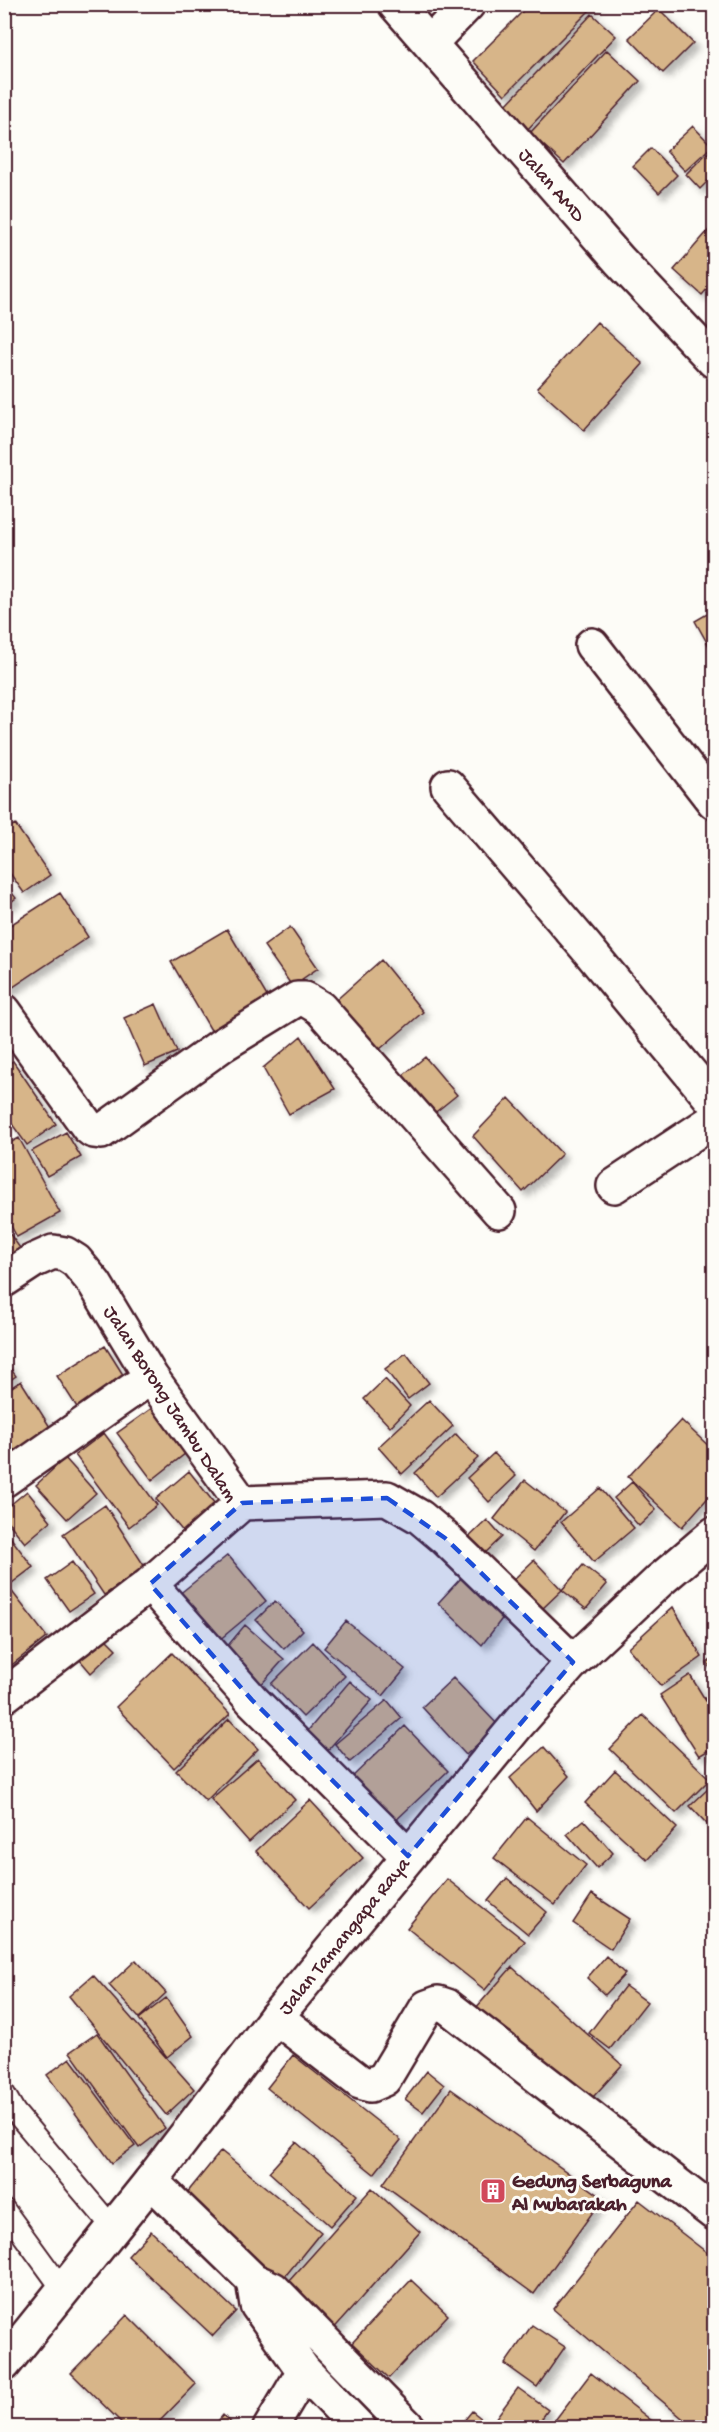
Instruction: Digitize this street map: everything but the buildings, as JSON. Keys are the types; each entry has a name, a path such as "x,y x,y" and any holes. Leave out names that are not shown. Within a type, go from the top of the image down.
{"street":[{"name":"Jalan AMD","path":"395,4 431,42 619,260 714,361"},
{"path":"431,42 468,4"},
{"path":"592,645 714,802"},
{"path":"448,786 714,1102"},
{"path":"4,1011 88,1126 93,1131 100,1132 222,1045 297,999 305,999 320,1008 499,1211"},
{"path":"614,1186 714,1120"},
{"name":"Jalan Borong Jambu Dalam","path":"4,1280 52,1252 65,1254 76,1261 95,1284 151,1377 242,1503 150,1584 4,1696"},
{"path":"4,1480 151,1377"},
{"path":"242,1503 387,1498 420,1516 445,1538 573,1662"},
{"name":"Jalan Tamangapa Raya","path":"4,2364 151,2181 276,2017 518,1724 573,1662 659,1581 714,1534"},
{"path":"150,1584 252,1700 408,1856"},
{"path":"276,2017 360,2082 370,2085 384,2079 427,2007 438,2003 447,2006 714,2213"},
{"path":"151,2181 253,2280 273,2289 410,2427"},
{"path":"253,2280 257,2305 304,2371 359,2427"},
{"path":"270,2427 304,2371"}],"lane":[{"path":"4,2093 15,2112 113,2228"},
{"path":"4,2209 63,2290"}],"highlighted area":[{"path":"387,1498 445,1538 573,1662 408,1856 252,1700 150,1584 242,1503"}],"place":[{"name":"Gedung Serbaguna Al Mubarakah","path":"493,2191"}]}
